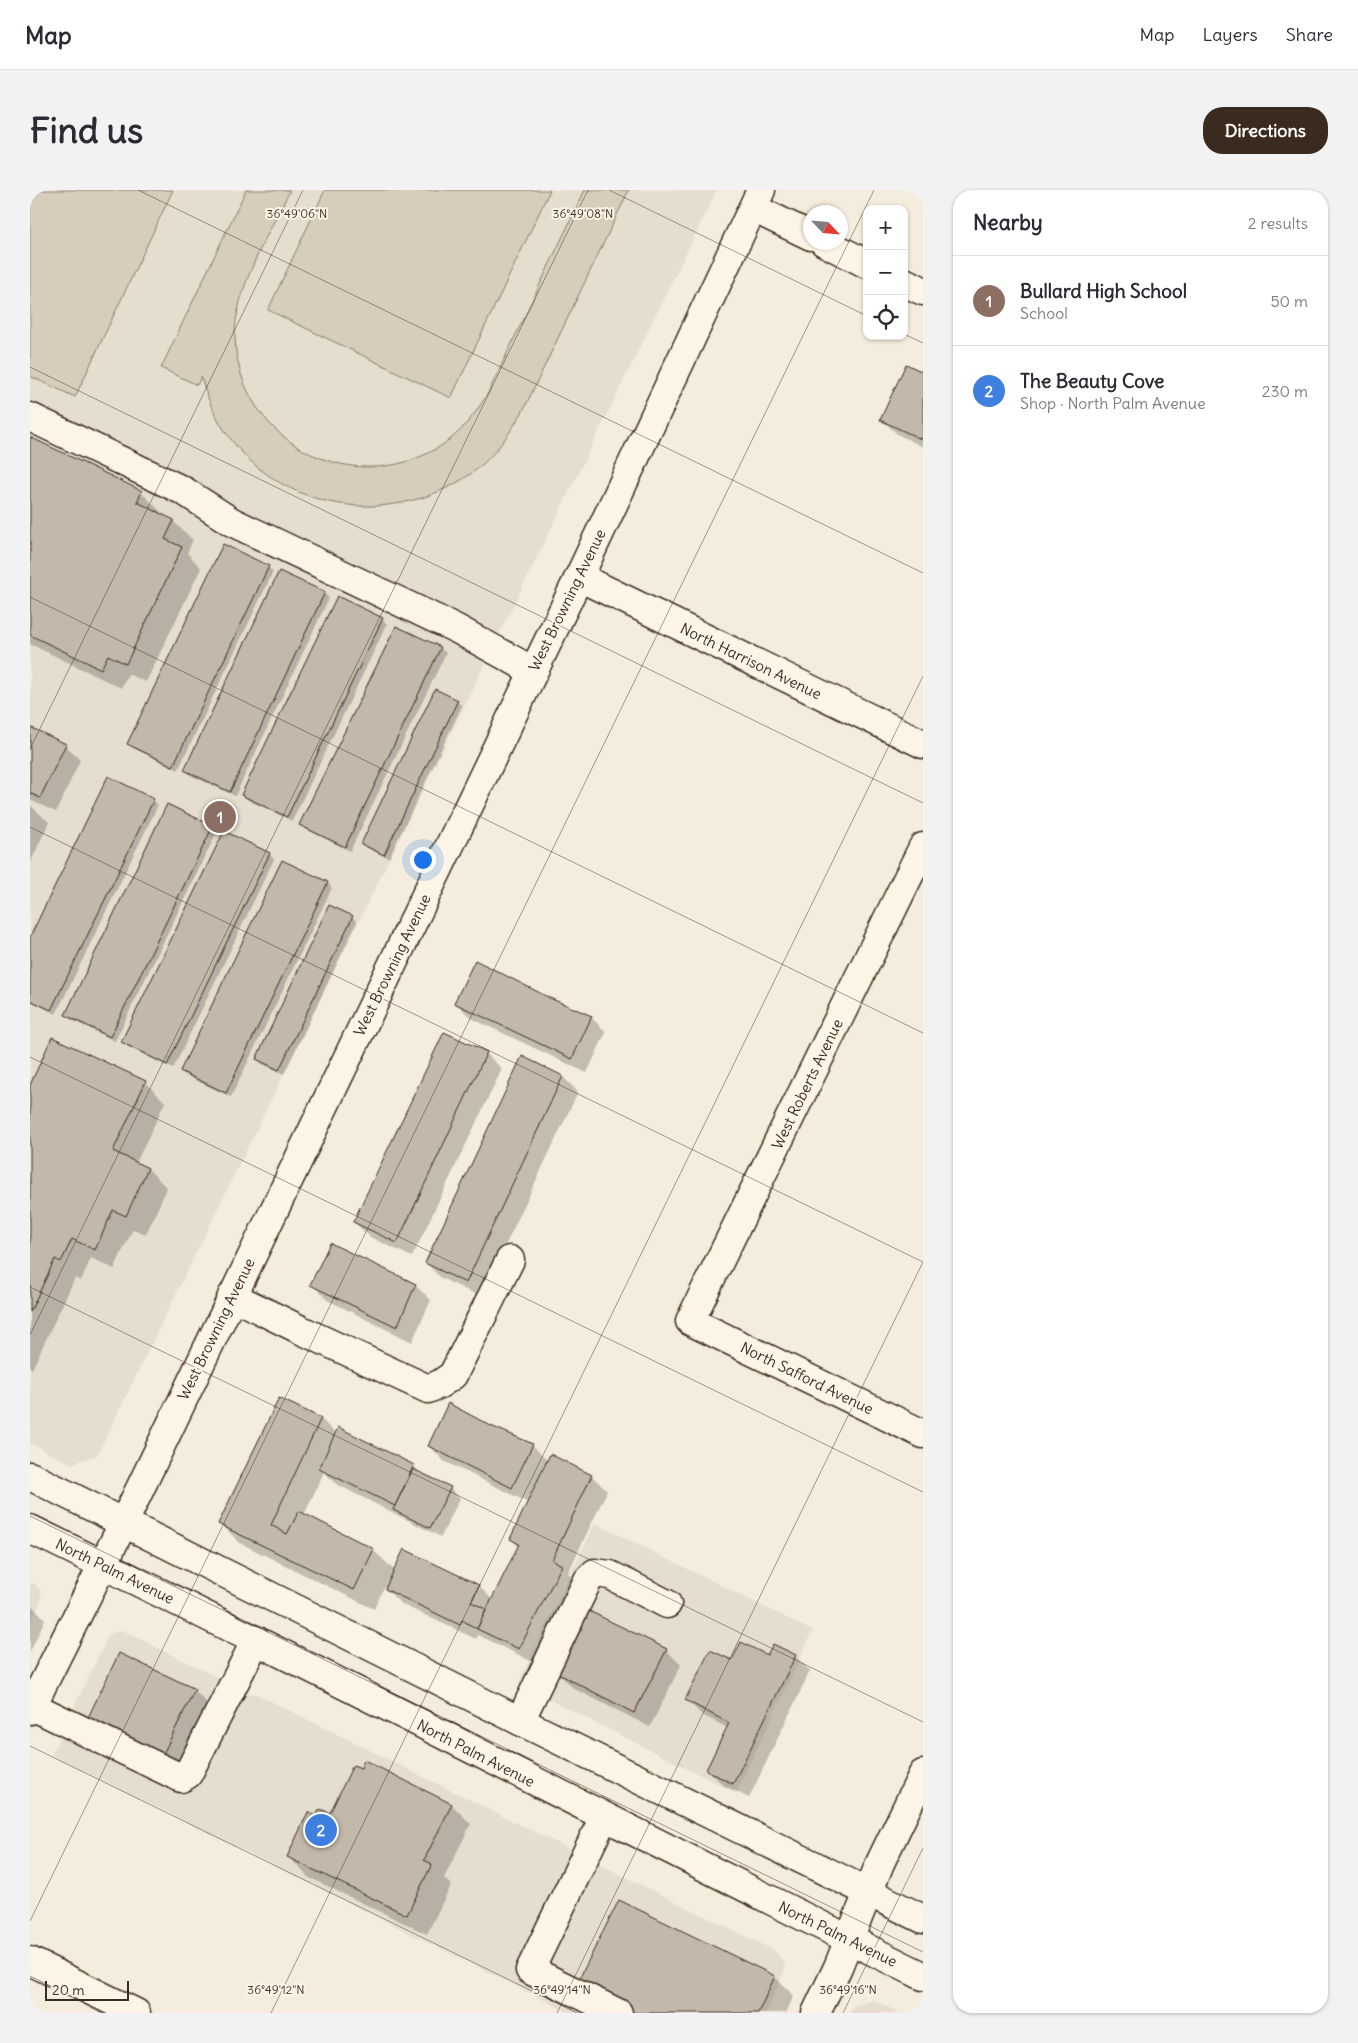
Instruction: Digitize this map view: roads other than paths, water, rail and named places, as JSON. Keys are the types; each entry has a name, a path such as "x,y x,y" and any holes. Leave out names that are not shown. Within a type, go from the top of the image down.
{"street":[{"path":"757,199 803,231"},
{"name":"West Browning Avenue","path":"31,1708 124,1522 578,577 757,199"},
{"path":"840,250 863,262"},
{"path":"908,284 923,291"},
{"path":"30,418 184,490 232,522 457,629 533,671"},
{"name":"North Harrison Avenue","path":"578,577 923,744"},
{"name":"West Roberts Avenue","path":"690,1321 923,846"},
{"path":"232,1296 428,1389 440,1384 453,1375 510,1260"},
{"name":"North Safford Avenue","path":"690,1321 923,1434"},
{"path":"30,1476 520,1721 923,1919"},
{"name":"North Palm Avenue","path":"30,1529 256,1640 604,1817 923,1976"},
{"path":"520,1721 588,1580 595,1573 610,1575 667,1604"},
{"path":"31,1708 181,1778 188,1774 256,1640"},
{"path":"816,2013 850,1940 868,1892 923,1774"},
{"path":"604,1817 530,1970 618,2013"},
{"path":"30,1961 136,2013"}],"place":[{"name":"Bullard High School","path":"220,817"},
{"name":"The Beauty Cove","path":"321,1830"}]}
